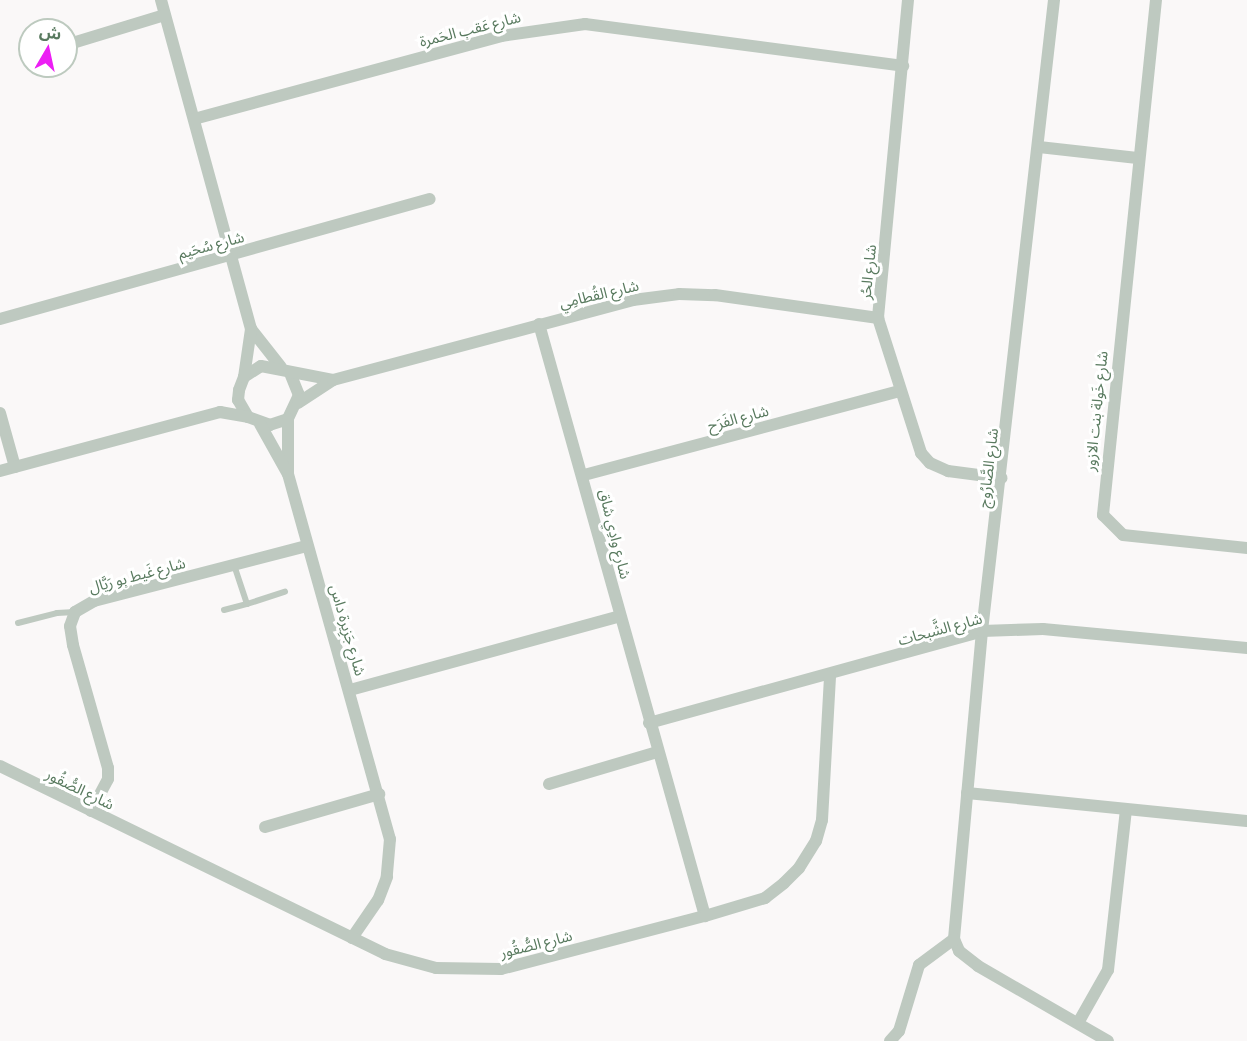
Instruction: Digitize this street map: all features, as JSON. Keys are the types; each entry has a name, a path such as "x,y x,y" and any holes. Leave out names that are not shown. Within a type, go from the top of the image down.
{"street":[{"path":"161,0 251,329 244,377 238,390 220,412"},
{"name":"شارع الحُر","path":"908,0 878,318 921,453 930,463 948,471 1002,478"},
{"name":"شارع الصَّارُوج","path":"954,939 982,631 1002,478 1054,0"},
{"name":"شارع خَولة بنت الازور","path":"1156,0 1137,158 1103,515 1123,535 1247,548"},
{"path":"78,41 165,15"},
{"name":"شارع عَقب الحَمرة","path":"194,118 501,36 585,24 903,66"},
{"path":"1039,147 1137,158"},
{"name":"شارع سُحَيم","path":"0,319 430,199"},
{"name":"شارع القُطامِي","path":"298,403 333,380 633,300 679,294 715,295 878,318"},
{"name":"شارع وادِي شاق","path":"539,324 584,475 657,753 705,916"},
{"path":"0,471 220,412 248,417 260,424 270,425 288,419 298,403 298,387 251,329"},
{"path":"244,377 261,366 286,370"},
{"name":"شارع القُطامِي","path":"286,370 333,380"},
{"path":"238,390 238,400 248,417"},
{"name":"شارع الفَرَح","path":"584,475 900,391"},
{"path":"0,413 15,467"},
{"name":"شارع جَزِيرة داس","path":"288,419 288,474"},
{"name":"شارع جَزِيرة داس","path":"260,424 288,474 390,839 387,877 378,900 352,938"},
{"name":"شارع غَيط بو رَيَّال","path":"75,612 94,601 307,546"},
{"path":"75,612 70,626 74,645 108,768 108,779 91,811"},
{"path":"350,690 620,616"},
{"name":"شارع الشَّبحات","path":"649,723 830,675 982,631 1043,629 1247,648"},
{"name":"شارع الصُّقُور","path":"0,766 385,954 436,968 501,969 765,898 799,868 816,841 825,802 830,675"},
{"path":"549,784 657,753"},
{"path":"968,793 1247,821"},
{"path":"265,826 379,794"},
{"path":"1078,1023 1108,970 1126,810"},
{"path":"890,1041 898,1031 919,965 954,939 959,951 978,966 1078,1023 1093,1036 1108,1041"}],"lane":[{"path":"234,564 247,604"},
{"path":"224,610 285,592"},
{"path":"18,623 57,613 75,612"}]}
